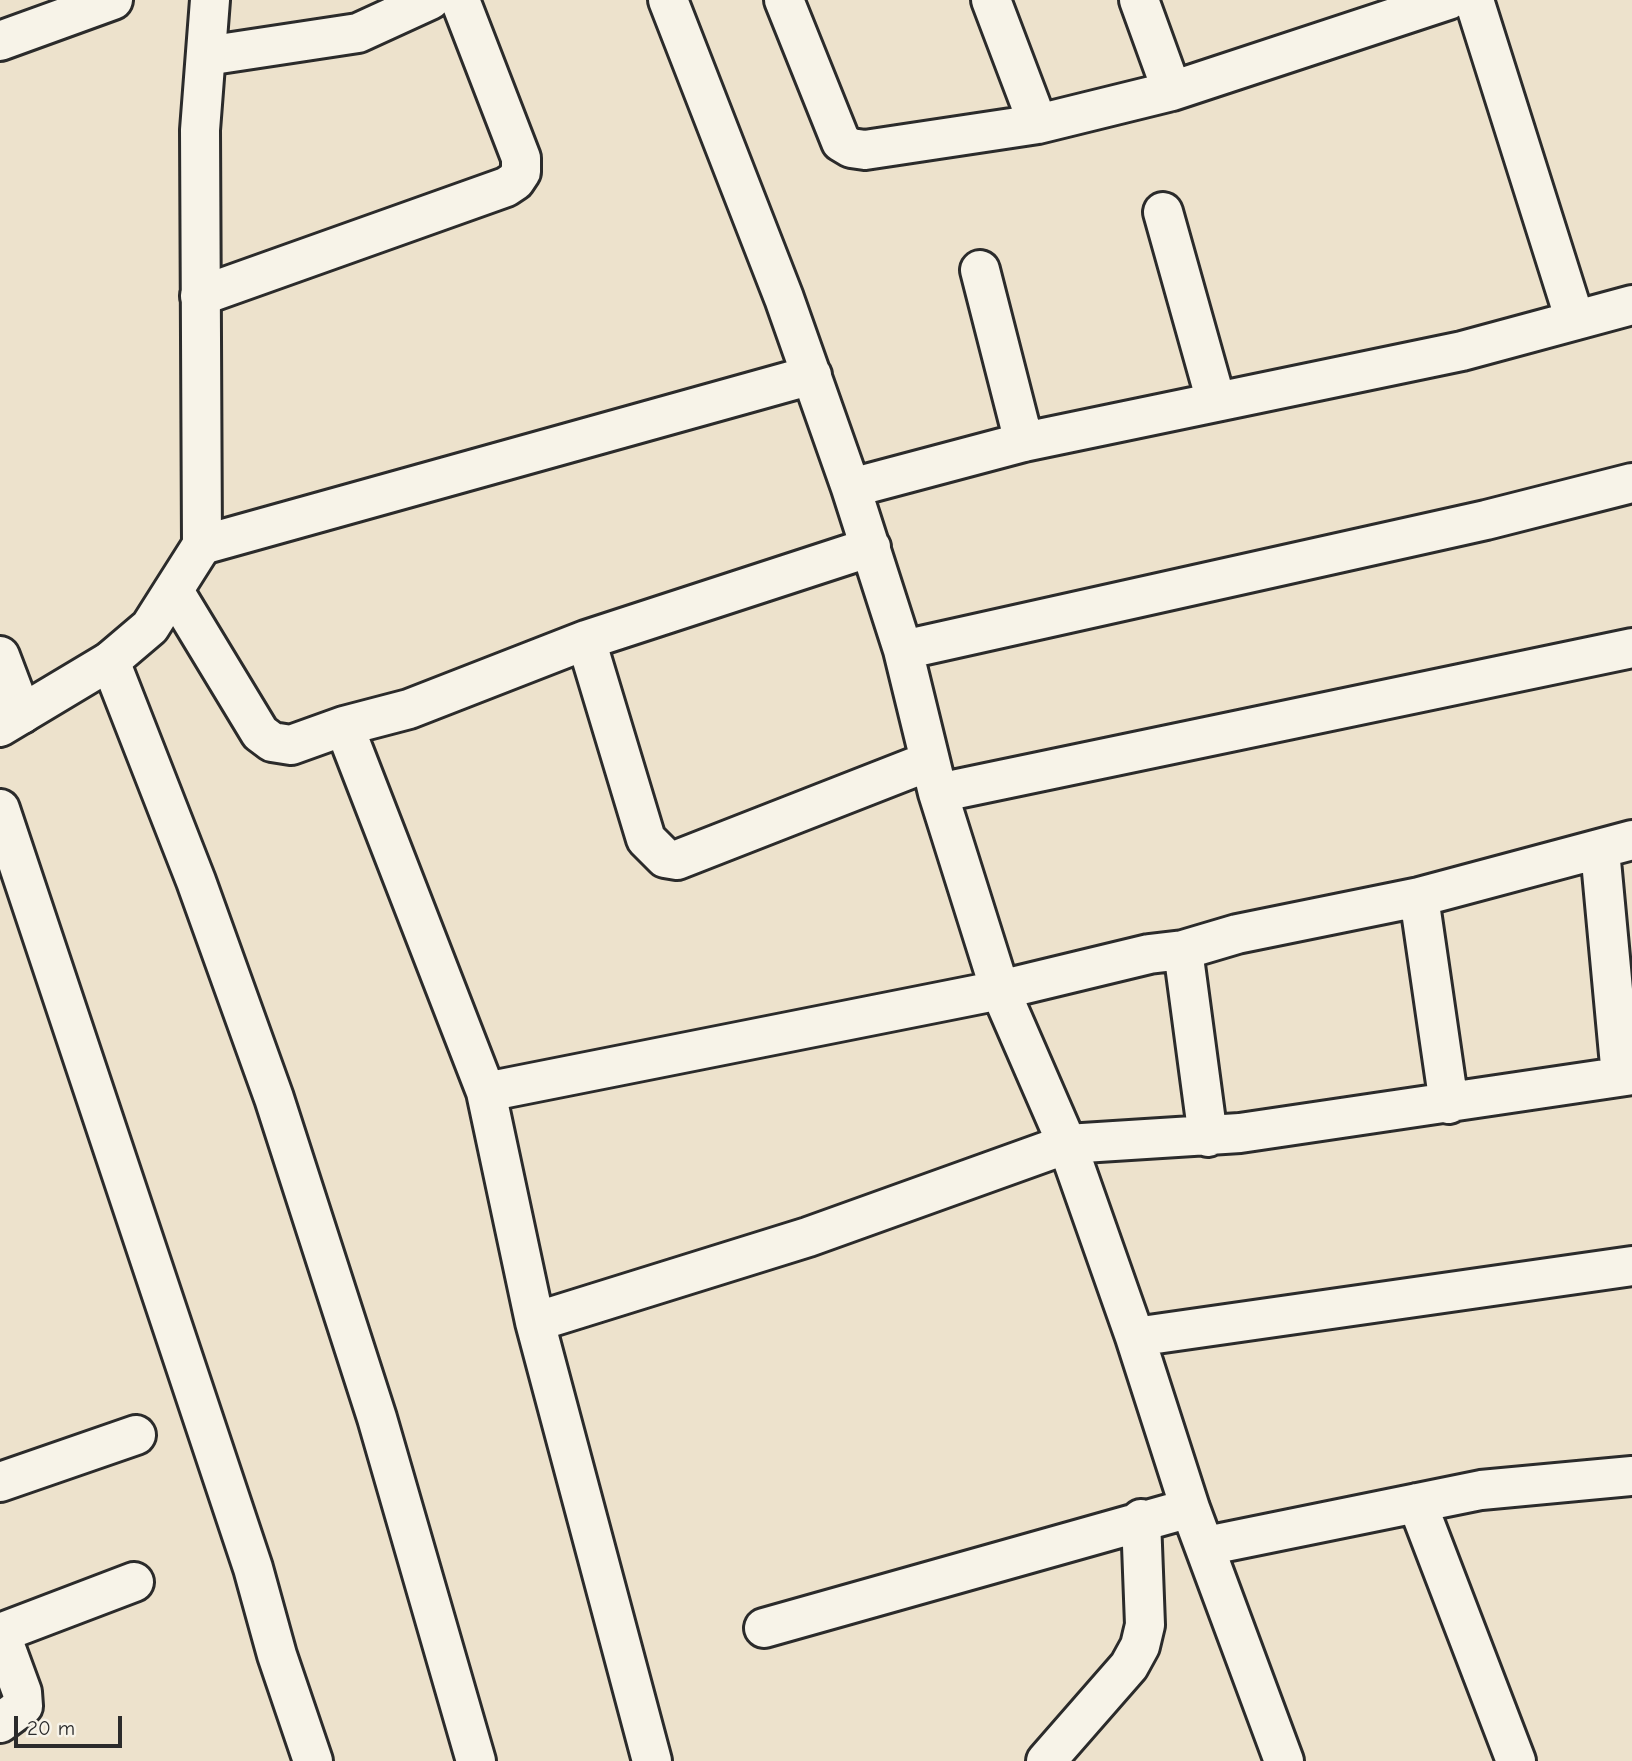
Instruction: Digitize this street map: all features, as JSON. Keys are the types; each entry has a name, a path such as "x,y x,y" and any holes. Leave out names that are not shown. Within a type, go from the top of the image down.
{"street":[{"path":"0,656 11,720 110,661 150,627 202,545 200,130 210,0"},
{"path":"206,56 358,33 430,0"},
{"path":"200,296 506,187 515,181 521,172 521,158 460,0"},
{"path":"668,0 812,375 871,547 903,650 934,777 1000,990 1067,1144 1135,1338 1190,1508 1284,1761"},
{"path":"784,0 835,131 841,142 850,148 865,150 1038,124 1172,91 1359,14 1448,0"},
{"path":"991,0 1038,124"},
{"path":"1139,0 1172,91"},
{"path":"1474,0 1576,320"},
{"path":"0,41 98,2"},
{"path":"1163,212 1216,401"},
{"path":"980,270 1024,442"},
{"path":"851,488 1024,442 1462,351 1632,304"},
{"path":"202,545 812,375"},
{"path":"903,650 1486,520 1632,483"},
{"path":"174,591 260,733 272,742 291,745 344,726 410,709 586,640 871,547"},
{"path":"586,640 646,839 665,858 677,860 934,777 1632,648"},
{"path":"110,661 196,881 274,1098 377,1418 476,1761"},
{"path":"344,726 486,1092 535,1322 652,1761"},
{"path":"0,809 253,1568 277,1655 313,1761"},
{"path":"486,1092 1000,990 1149,954 1182,950 1237,934 1419,897 1616,845 1626,1075 1449,1104 1208,1137 1067,1144 808,1237 535,1322"},
{"path":"1419,897 1449,1104"},
{"path":"1182,950 1208,1137"},
{"path":"1135,1338 1632,1266"},
{"path":"0,1482 136,1435"},
{"path":"1206,1546 1481,1490 1632,1476"},
{"path":"1417,1503 1516,1761"},
{"path":"764,1628 1141,1519 1190,1508"},
{"path":"1046,1761 1129,1666 1140,1646 1145,1625 1141,1519"},
{"path":"0,1723 23,1706 22,1692 0,1633 134,1582"}]}
